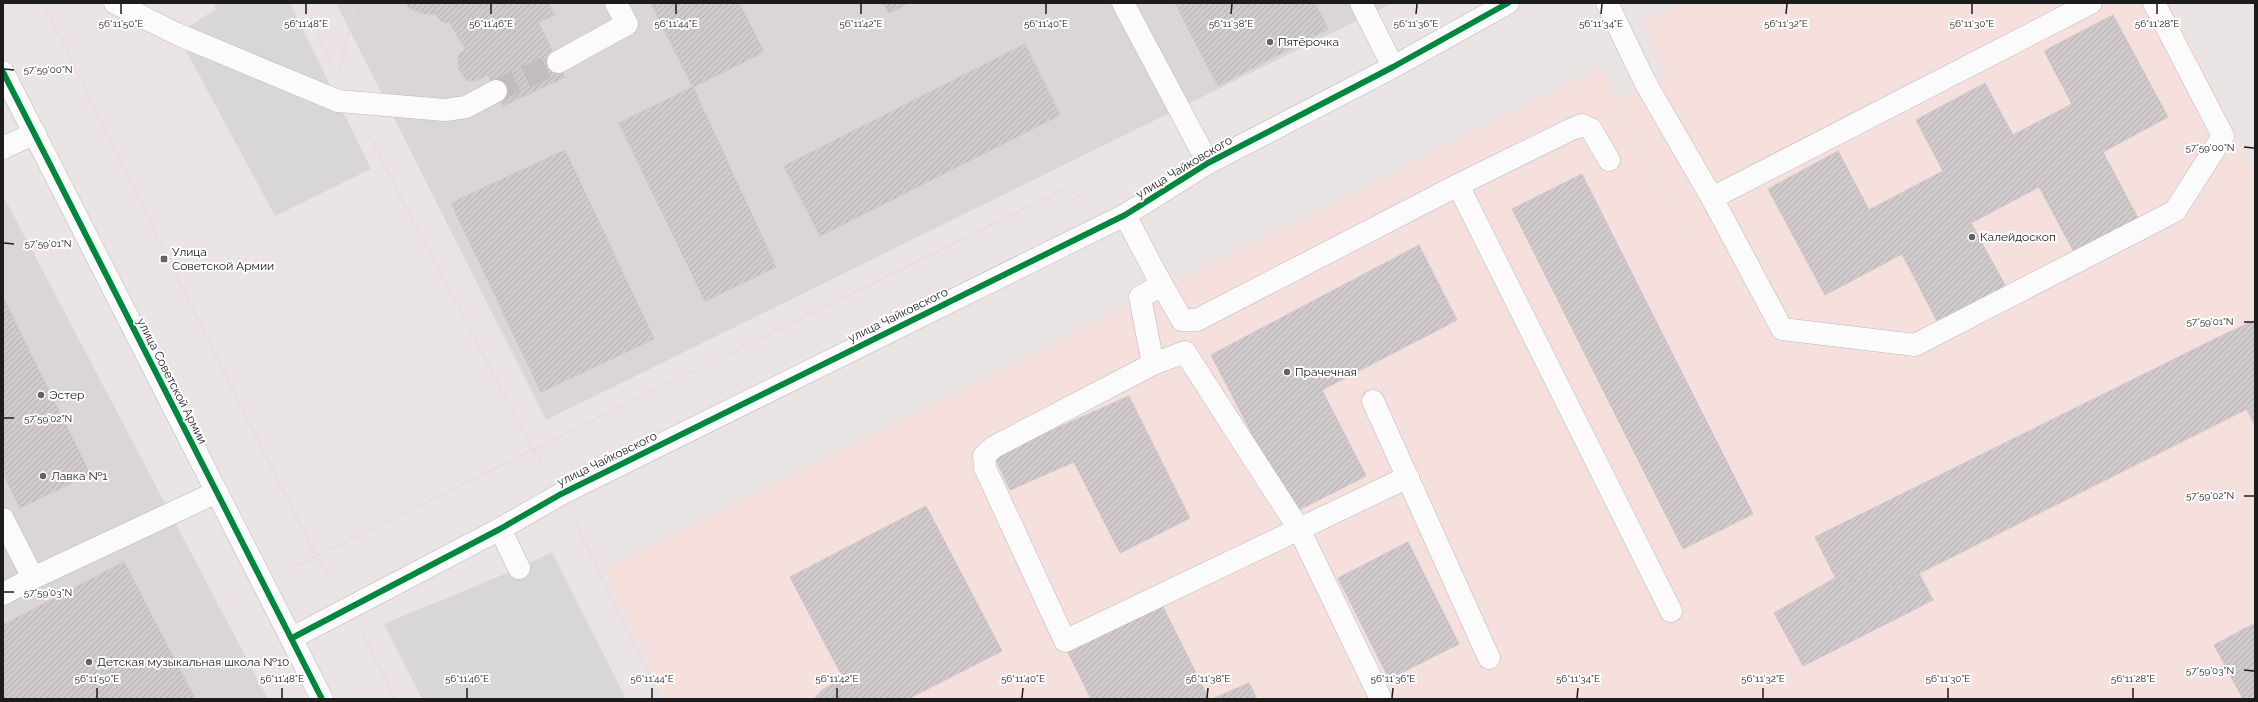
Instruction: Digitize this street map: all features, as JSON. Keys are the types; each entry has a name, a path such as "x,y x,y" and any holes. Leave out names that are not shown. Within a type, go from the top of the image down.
{"street":[{"path":"115,3 177,34 338,101 444,110 466,106 496,91"},
{"path":"558,62 627,24 616,3"},
{"path":"1123,3 1208,162"},
{"path":"1361,3 1393,67"},
{"name":"улица Чайковского","path":"292,638 500,529 561,494 1125,215 1208,162 1393,67 1480,9 1508,3"},
{"path":"1607,3 1646,84 1712,198 1782,329 1915,345 2175,211 2223,136 2154,3"},
{"path":"1712,198 2091,3"},
{"name":"улица Советской Армии","path":"3,72 322,699"},
{"path":"1125,215 1182,320 1197,320 1458,185 1582,125 1591,130 1609,160"},
{"path":"3,148 35,134"},
{"path":"1458,185 1671,612"},
{"path":"1153,364 1140,297 1162,285"},
{"path":"1381,699 1299,529 1185,352 1153,364 994,447 984,456 985,468 1065,640 1299,529 1408,478"},
{"path":"1373,401 1489,658"},
{"path":"3,594 33,578 217,492"},
{"path":"3,519 33,578"},
{"path":"500,529 520,568"}],"path":[{"path":"43,3 247,419 316,555 350,608 395,699"},
{"path":"302,3 351,102 533,450 561,494 660,699"},
{"path":"338,76 355,3"},
{"path":"1374,28 1417,3"},
{"path":"214,610 316,555 1067,188 1090,204"}],"shaded area":[{"path":"213,3 290,3 371,169 275,216 177,34 216,9"},
{"path":"336,3 1393,3 546,420"},
{"path":"1685,3 2172,3 2255,177 2255,699 668,699 604,570 1601,68 1755,369 1619,99 1666,74 1643,23"},
{"path":"3,195 268,699 3,699"},
{"path":"552,552 626,699 422,699 384,624 519,568"}],"building":[{"path":"405,3 432,3 435,14 424,14 409,8"},
{"path":"432,3 548,3 555,15 538,22 565,77 503,106 488,75 477,80 467,81 459,69 458,57 465,49 450,23 442,22 435,14"},
{"path":"651,3 739,3 764,52 693,87"},
{"path":"883,3 909,3 889,13"},
{"path":"1175,3 1315,3 1328,29 1218,86"},
{"path":"2113,15 2168,117 2103,152 2138,218 2074,252 2039,187 1971,223 2006,287 1938,323 1902,254 1825,295 1768,189 1838,151 1869,210 1943,171 1916,120 1985,83 2013,135 2072,104 2044,51"},
{"path":"1025,44 1060,115 820,236 784,166"},
{"path":"693,87 776,267 705,301 619,123"},
{"path":"565,150 654,339 541,392 451,203"},
{"path":"1582,174 1753,514 1683,549 1512,209"},
{"name":"Прачечная","path":"1419,245 1457,320 1322,390 1366,476 1293,513 1211,355"},
{"path":"3,297 90,474 20,508 3,473"},
{"path":"2255,320 2255,400 2223,335"},
{"path":"2223,335 2255,400 2255,405 1892,587 1882,566 1840,587 1815,537"},
{"path":"1129,396 1190,518 1120,553 1074,462 1010,490 994,456"},
{"path":"2255,405 2255,426 2247,410"},
{"path":"926,506 1002,651 908,699 854,699 790,577"},
{"path":"1408,542 1459,644 1389,679 1338,578"},
{"name":"Детская музыкальная школа №10","path":"124,562 195,699 3,699 3,625"},
{"path":"1882,566 1892,587 1919,573 1933,600 1803,666 1774,613 1835,578 1840,587"},
{"path":"1159,599 1209,699 1091,699 1065,646"},
{"path":"2255,623 2255,699 2243,699 2214,645"},
{"path":"843,678 854,699 814,699 822,690"},
{"path":"1249,683 1257,699 1212,699"}],"tunnel":[{"path":"496,91 558,62"}],"cycle path":[{"path":"292,638 500,529 561,494 1125,215 1208,163 1393,67 1508,3"},
{"path":"3,72 322,699"}],"place":[{"name":"Пятёрочка","path":"1270,42"},
{"name":"Калейдоскоп","path":"1972,237"},
{"name":"Улица Советской Армии","path":"164,259"},
{"name":"Прачечная","path":"1287,372"},
{"name":"Эстер","path":"41,395"},
{"name":"Лавка №1","path":"43,476"},
{"name":"Детская музыкальная школа №10","path":"89,662"}]}
